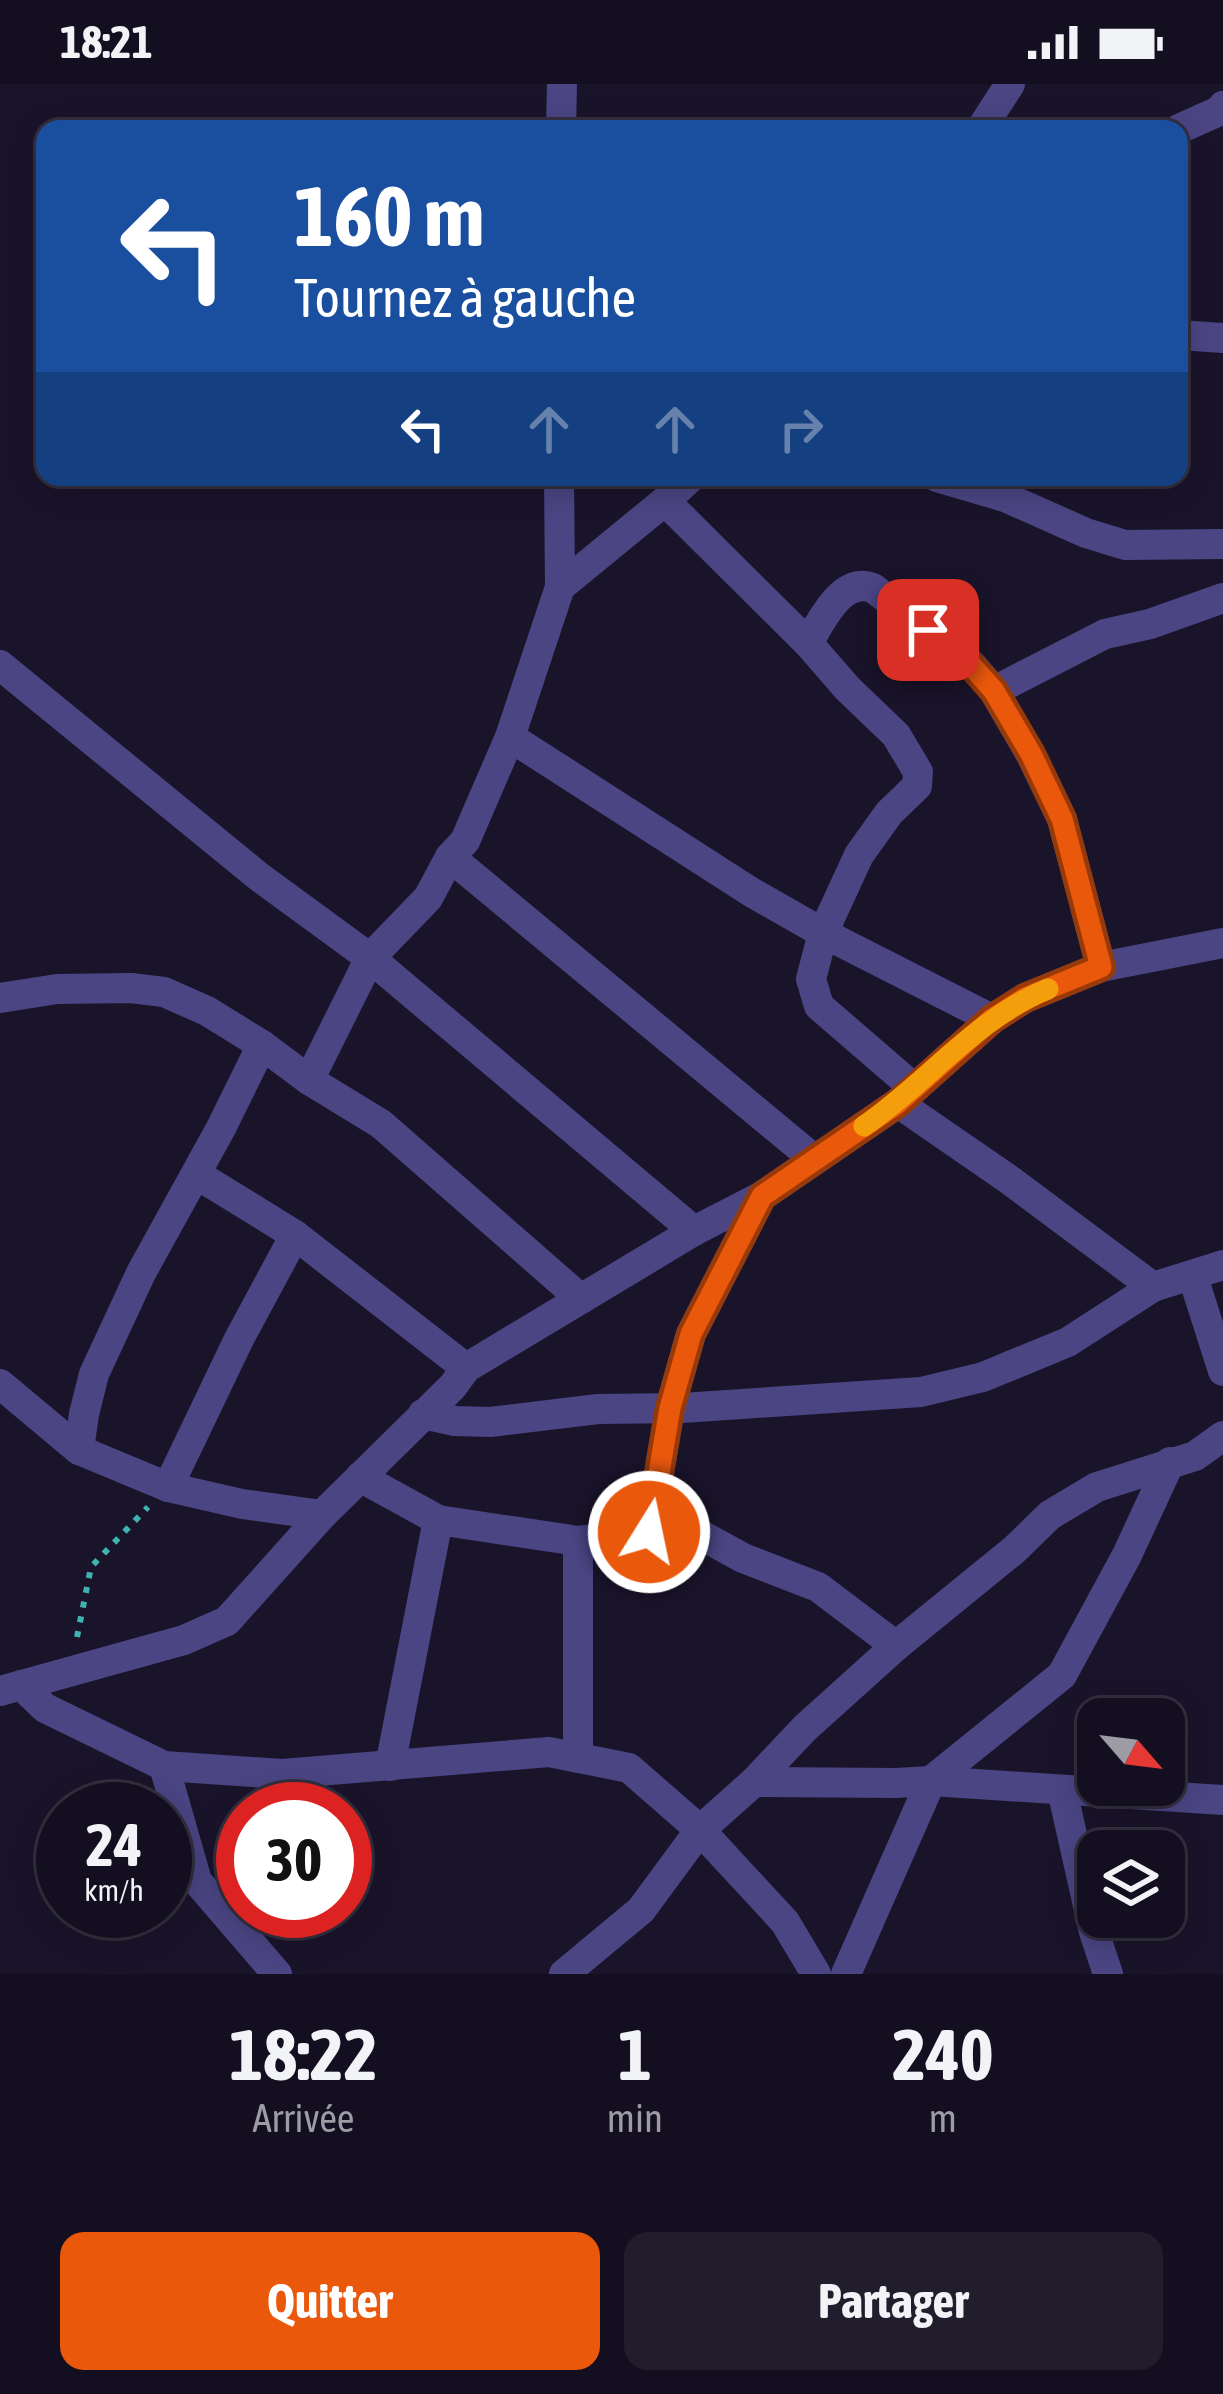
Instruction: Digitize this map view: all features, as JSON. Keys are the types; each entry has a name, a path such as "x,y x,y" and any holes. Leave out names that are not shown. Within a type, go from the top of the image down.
{"street":[{"path":"562,84 562,120"},
{"path":"987,120 1010,84"},
{"path":"1188,125 1223,106"},
{"path":"1188,336 1223,338"},
{"path":"309,1080 370,958 428,898 450,857 465,841 511,737 560,587 559,486"},
{"path":"560,587 682,486"},
{"path":"1005,487 1086,533 1125,545 1223,544"},
{"path":"665,502 896,735 919,779 859,855 823,933 811,979 819,1006 906,1095 1153,1287"},
{"path":"808,643 828,610 851,587 866,584 959,655 994,691 1062,819 1101,967"},
{"path":"994,691 1105,634 1223,598"},
{"path":"0,665 258,876 370,958 694,1232"},
{"path":"511,737 665,839 823,933 992,1019"},
{"path":"450,857 815,1160"},
{"path":"10,1688 184,1640 227,1621 322,1515 466,1368 762,1196 906,1095 992,1019 1025,998 1101,967 1214,944 1217,920 1223,915"},
{"path":"0,998 57,989 131,988 164,992 207,1011 380,1124 580,1299"},
{"path":"79,1450 94,1374 141,1273 262,1045"},
{"path":"196,1174 295,1235 466,1368"},
{"path":"649,1532 670,1408 691,1334 762,1196"},
{"path":"168,1487 295,1235"},
{"path":"423,1414 490,1422 598,1409 921,1392 983,1377 1068,1342 1153,1287 1223,1265"},
{"path":"1192,1277 1223,1371"},
{"path":"0,1384 79,1450 168,1487 322,1515"},
{"path":"564,1974 640,1910 700,1829 805,1728 1050,1515 1097,1487 1195,1456 1223,1436"},
{"path":"846,1974 931,1781 1062,1675 1127,1555 1170,1462"},
{"path":"360,1478 438,1520 578,1541 694,1531 743,1558 818,1587 896,1646"},
{"path":"391,1766 438,1520"},
{"path":"578,1541 578,1758"},
{"path":"10,1688 164,1766 282,1774 549,1752 628,1768 700,1829 785,1922 815,1974"},
{"path":"164,1766 197,1881 277,1974"},
{"path":"754,1782 931,1781 1223,1800"},
{"path":"1061,1790 1108,1974"}],"path":[{"path":"70,1672 91,1567 168,1487"}],"slow traffic":[{"path":"864,1126 898,1103 992,1019 1048,989"}],"route":[{"path":"649,1532 670,1408 691,1334 762,1196 898,1103 992,1019 1025,998 1101,967 1062,819 1031,754 994,691 928,630"}]}
